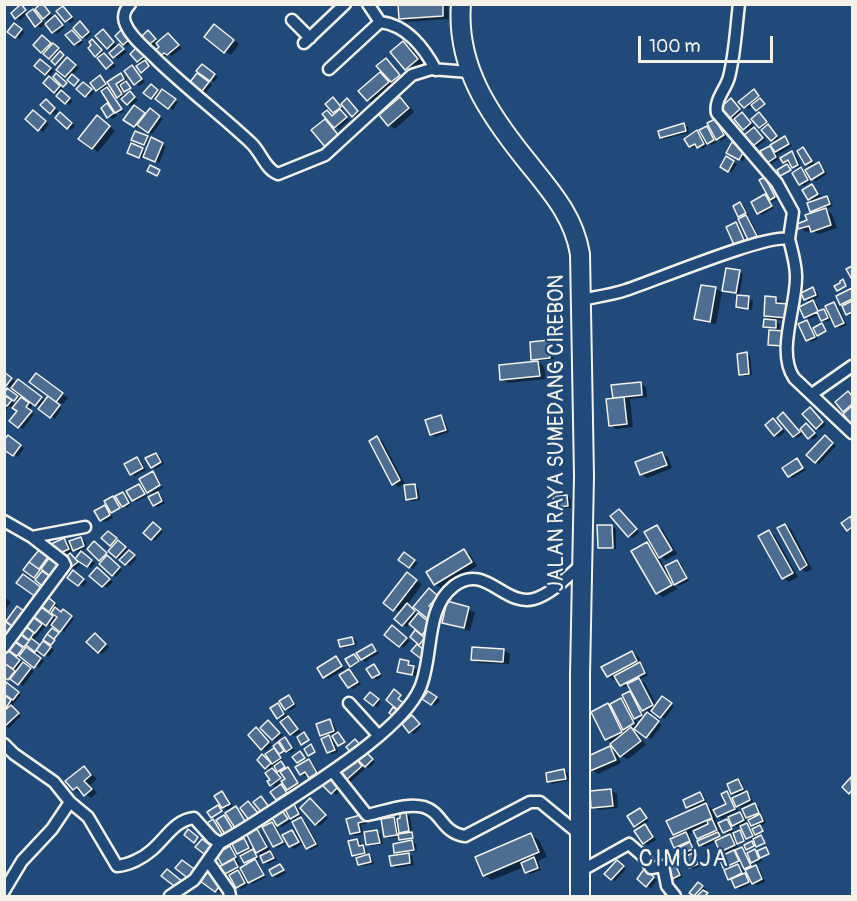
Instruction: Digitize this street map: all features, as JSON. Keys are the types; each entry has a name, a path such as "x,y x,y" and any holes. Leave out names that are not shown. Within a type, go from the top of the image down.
{"highway":[{"name":"JALAN RAYA SUMEDANG CIREBON","path":"461,4 459,24 469,72 486,103 518,151 568,214 577,236 580,254 584,476 580,897"}],"street":[{"path":"130,4 125,10 124,19 126,26 136,39 187,89 253,145 272,172 278,174 325,155 412,75 431,69 469,72"},
{"path":"292,20 307,41 345,4"},
{"path":"368,4 380,22 396,25 411,36 428,54 436,70"},
{"path":"739,4 729,77 718,101 717,113 777,183 793,212 789,239 796,276 788,339 789,368 795,378 852,433"},
{"path":"329,69 380,22"},
{"path":"580,300 624,291 758,245 778,239 789,239"},
{"path":"812,394 852,366"},
{"path":"4,521 32,537 63,561 64,569 4,647"},
{"path":"32,537 85,527"},
{"path":"170,897 194,880 219,843 239,834 333,772 410,706 421,687 435,615 442,600 456,584 474,578 492,584 515,598 533,600 549,591 582,564"},
{"path":"350,704 378,735"},
{"path":"4,744 54,782 70,802 88,818 117,866 141,858 185,819 194,818 199,821 212,838 219,843"},
{"path":"333,772 367,815 413,806 423,807 435,814 448,830 465,836 530,802 540,802 579,834"},
{"path":"4,891 22,861 52,829 70,802"},
{"path":"579,872 629,844 644,857 651,868 663,866 667,886 675,897"},
{"path":"208,861 229,891 230,897"}],"building":[{"path":"21,4 26,10 15,19 11,13"},
{"path":"43,4 50,13 43,19 35,9"},
{"path":"398,4 443,4 443,16 399,19"},
{"path":"63,6 72,17 65,22 56,11"},
{"path":"33,9 42,21 35,27 26,14"},
{"path":"55,15 63,25 52,33 45,24"},
{"path":"80,21 89,32 82,38 73,28"},
{"path":"14,23 22,29 15,38 7,32"},
{"path":"214,24 234,40 224,53 204,37"},
{"path":"123,28 132,37 123,45 115,36"},
{"path":"103,29 114,42 107,49 95,36"},
{"path":"72,30 81,40 74,45 65,35"},
{"path":"148,30 156,39 146,47 139,39"},
{"path":"168,33 179,45 167,55 164,53 158,58 153,52 159,47 156,43"},
{"path":"42,35 51,43 41,53 33,45"},
{"path":"92,39 102,50 95,57 88,48"},
{"path":"403,41 418,59 405,70 390,52"},
{"path":"53,43 59,48 49,59 43,54"},
{"path":"119,44 124,49 113,58 109,53"},
{"path":"138,46 146,55 137,62 130,54"},
{"path":"60,51 64,55 55,65 51,61"},
{"path":"104,53 113,63 106,69 97,58"},
{"path":"67,57 76,65 65,77 56,70"},
{"path":"386,58 400,75 391,82 376,66"},
{"path":"40,59 51,68 45,75 34,66"},
{"path":"145,60 149,66 141,73 136,66"},
{"path":"202,64 215,74 210,81 196,71"},
{"path":"132,65 142,79 134,85 124,71"},
{"path":"380,72 389,82 367,101 358,91"},
{"path":"56,73 67,83 63,87 53,77"},
{"path":"121,73 124,79 116,84 122,94 117,98 107,82"},
{"path":"197,73 209,82 199,95 187,86"},
{"path":"72,74 79,80 74,86 67,80"},
{"path":"100,75 106,84 96,91 90,83"},
{"path":"49,76 60,86 54,93 43,83"},
{"path":"126,81 131,88 124,92 120,85"},
{"path":"83,82 92,89 85,97 76,89"},
{"path":"151,84 158,90 151,99 143,93"},
{"path":"107,87 122,109 115,113 101,91"},
{"path":"162,89 176,99 168,109 155,99"},
{"path":"754,89 759,96 744,108 738,102"},
{"path":"61,90 70,98 65,104 56,96"},
{"path":"130,91 135,97 127,105 121,99"},
{"path":"333,97 341,107 333,113 325,104"},
{"path":"400,97 409,108 388,126 379,115"},
{"path":"347,98 358,111 352,117 341,104"},
{"path":"731,98 740,109 730,118 721,107"},
{"path":"760,98 765,104 756,111 751,105"},
{"path":"46,99 55,108 50,114 40,105"},
{"path":"107,103 114,113 107,118 101,108"},
{"path":"134,105 145,113 134,127 123,120"},
{"path":"150,108 160,116 148,133 137,125"},
{"path":"340,109 347,117 334,128 322,114 327,110 332,116"},
{"path":"33,110 46,121 38,131 25,119"},
{"path":"60,112 72,123 67,129 55,118"},
{"path":"742,112 751,123 743,130 734,119"},
{"path":"759,112 767,122 759,128 751,119"},
{"path":"97,115 110,126 92,149 78,139"},
{"path":"325,119 340,137 326,148 311,130"},
{"path":"715,119 724,135 716,140 707,123"},
{"path":"684,123 686,131 660,138 658,131"},
{"path":"768,124 777,136 771,141 761,130"},
{"path":"707,126 714,140 707,144 699,130"},
{"path":"754,127 763,138 753,146 744,135"},
{"path":"697,130 704,144 697,148 695,144 689,147 684,139"},
{"path":"135,131 148,136 144,145 131,140"},
{"path":"785,136 789,144 775,152 770,145"},
{"path":"151,137 163,143 155,162 143,157"},
{"path":"732,142 745,149 739,160 726,153"},
{"path":"131,143 143,148 139,158 127,153"},
{"path":"770,146 776,157 767,163 760,151"},
{"path":"803,147 812,161 805,165 797,151"},
{"path":"792,151 798,165 792,168 788,160 783,163 780,158"},
{"path":"726,156 734,161 728,172 720,167"},
{"path":"819,162 824,172 811,180 805,170"},
{"path":"787,164 791,170 780,176 777,170"},
{"path":"150,165 160,170 157,176 147,171"},
{"path":"801,167 808,180 799,185 792,173"},
{"path":"765,177 775,197 770,200 759,180"},
{"path":"812,184 818,194 808,200 802,190"},
{"path":"765,194 772,206 757,214 751,202"},
{"path":"827,196 830,204 810,212 807,203"},
{"path":"740,202 746,213 738,217 733,206"},
{"path":"826,208 831,225 811,232 809,226 798,229 797,224 807,220 805,215"},
{"path":"746,215 757,236 748,240 738,219"},
{"path":"736,222 744,240 734,245 726,227"},
{"path":"852,266 852,277 851,278 846,269"},
{"path":"726,268 740,270 736,293 722,291"},
{"path":"843,279 846,286 837,291 834,286"},
{"path":"701,285 716,287 710,322 694,319"},
{"path":"813,287 816,295 804,300 801,293"},
{"path":"852,288 852,299 840,305 836,296"},
{"path":"737,295 749,296 748,309 736,307"},
{"path":"765,296 776,297 776,303 788,304 787,318 764,316"},
{"path":"813,300 818,311 824,309 828,318 821,321 817,312 804,318 799,307"},
{"path":"852,301 852,312 846,315 842,306"},
{"path":"834,302 844,323 835,327 825,306"},
{"path":"764,319 776,320 776,328 763,327"},
{"path":"807,320 815,337 806,341 798,324"},
{"path":"822,323 826,331 817,336 813,328"},
{"path":"769,330 785,331 783,346 768,345"},
{"path":"549,340 550,358 531,360 530,342"},
{"path":"747,352 749,374 739,375 737,354"},
{"path":"538,361 540,376 500,380 499,365"},
{"path":"4,372 12,378 6,386 4,385"},
{"path":"36,373 63,393 56,402 29,382"},
{"path":"18,379 42,397 35,406 11,388"},
{"path":"641,382 642,395 613,398 611,385"},
{"path":"7,388 18,396 14,401 4,394"},
{"path":"848,391 852,396 852,404 843,412 835,402"},
{"path":"4,395 12,400 7,406 4,405"},
{"path":"48,396 60,405 50,418 38,409"},
{"path":"21,397 29,403 26,407 32,411 18,428 9,421 17,411 12,408"},
{"path":"624,397 627,424 609,426 606,399"},
{"path":"852,406 852,425 843,414"},
{"path":"810,407 823,422 816,429 802,414"},
{"path":"783,412 800,432 793,437 777,418"},
{"path":"441,415 446,430 430,435 425,420"},
{"path":"773,418 782,429 774,436 765,425"},
{"path":"806,423 815,433 808,439 800,429"},
{"path":"8,435 21,445 13,456 4,450 4,440"},
{"path":"825,435 833,443 815,463 806,455"},
{"path":"377,436 400,480 392,485 369,441"},
{"path":"662,452 667,465 640,475 635,462"},
{"path":"156,453 161,462 151,468 145,458"},
{"path":"137,457 143,468 130,475 124,464"},
{"path":"797,458 803,468 788,477 782,468"},
{"path":"153,471 160,485 147,493 139,479"},
{"path":"139,484 145,494 132,501 126,491"},
{"path":"415,484 417,498 406,500 404,485"},
{"path":"123,492 129,503 122,507 115,496"},
{"path":"158,492 162,501 153,506 148,497"},
{"path":"567,495 568,506 554,507 553,496"},
{"path":"113,496 120,508 111,513 104,501"},
{"path":"105,505 110,515 100,521 94,511"},
{"path":"619,509 637,529 628,537 610,516"},
{"path":"851,516 852,527 847,531 841,523"},
{"path":"153,522 161,529 151,540 143,533"},
{"path":"785,524 807,565 800,570 777,528"},
{"path":"597,525 612,525 613,548 598,548"},
{"path":"657,525 672,550 659,558 644,532"},
{"path":"769,530 793,573 782,579 758,536"},
{"path":"108,531 117,538 110,546 101,538"},
{"path":"81,537 84,546 73,551 69,541"},
{"path":"64,538 69,549 58,554 55,547 51,549 49,545"},
{"path":"118,540 126,547 116,558 108,551"},
{"path":"94,541 107,553 99,561 87,549"},
{"path":"647,542 672,585 656,594 631,551"},
{"path":"464,549 472,562 434,585 426,572"},
{"path":"39,550 48,557 39,569 29,562"},
{"path":"129,550 135,555 125,565 119,560"},
{"path":"81,551 92,560 87,567 75,559"},
{"path":"404,552 415,560 409,568 398,560"},
{"path":"70,553 78,562 70,568 63,560"},
{"path":"107,555 120,567 112,576 99,564"},
{"path":"49,558 61,567 53,578 41,569"},
{"path":"677,560 687,578 674,585 665,566"},
{"path":"29,562 40,570 34,578 23,570"},
{"path":"97,567 110,579 102,587 89,576"},
{"path":"73,570 84,579 78,586 67,578"},
{"path":"42,571 53,579 46,589 35,580"},
{"path":"407,572 417,580 393,611 383,603"},
{"path":"23,574 42,588 36,597 16,583"},
{"path":"429,588 438,596 429,606 435,611 428,619 413,607"},
{"path":"45,595 55,603 49,612 39,604"},
{"path":"447,601 469,607 464,628 442,623"},
{"path":"407,603 415,611 402,626 394,619"},
{"path":"38,605 53,616 46,626 31,614"},
{"path":"17,606 24,611 12,626 6,621"},
{"path":"55,607 61,612 63,609 72,616 60,632 51,625 57,617 51,613"},
{"path":"418,613 431,624 422,635 409,624"},
{"path":"30,615 42,624 35,633 23,624"},
{"path":"4,621 13,627 7,636 4,634"},
{"path":"23,625 34,633 29,640 18,631"},
{"path":"392,625 407,638 399,647 384,635"},
{"path":"52,628 59,633 54,639 47,634"},
{"path":"415,630 425,638 419,645 410,637"},
{"path":"17,632 29,641 24,647 12,639"},
{"path":"95,633 106,644 98,653 86,642"},
{"path":"47,634 55,640 51,645 43,640"},
{"path":"352,637 354,644 340,647 338,640"},
{"path":"31,638 40,645 35,652 26,645"},
{"path":"12,640 23,648 17,656 6,648"},
{"path":"43,641 51,647 44,656 36,650"},
{"path":"372,644 376,651 361,660 356,653"},
{"path":"417,644 426,652 420,658 411,651"},
{"path":"26,647 41,658 34,668 19,656"},
{"path":"472,647 504,649 503,662 471,660"},
{"path":"7,650 20,660 13,669 4,663 4,653"},
{"path":"632,651 637,661 607,677 601,667"},
{"path":"354,654 359,661 350,667 345,659"},
{"path":"336,656 342,666 323,678 317,668"},
{"path":"400,659 409,661 408,665 414,666 412,675 397,672"},
{"path":"23,662 31,668 18,685 10,679"},
{"path":"640,662 645,673 620,686 614,676"},
{"path":"4,663 15,671 8,680 4,677"},
{"path":"374,664 380,674 372,678 366,669"},
{"path":"349,669 358,682 348,688 339,675"},
{"path":"639,678 653,705 642,711 627,684"},
{"path":"6,682 19,692 13,700 4,694"},
{"path":"394,689 401,695 398,699 404,703 398,710 386,700"},
{"path":"428,691 437,697 431,705 422,699"},
{"path":"630,691 642,715 634,719 622,695"},
{"path":"370,692 379,699 373,706 364,699"},
{"path":"4,695 11,700 6,708 4,707"},
{"path":"289,695 294,704 285,710 279,701"},
{"path":"662,696 672,703 660,718 651,711"},
{"path":"621,698 634,723 623,730 610,704"},
{"path":"278,703 284,714 277,719 270,708"},
{"path":"608,703 622,732 605,740 591,712"},
{"path":"11,705 19,713 4,727 4,711"},
{"path":"393,707 399,712 395,717 389,713"},
{"path":"647,712 659,721 646,738 634,729"},
{"path":"412,715 420,724 409,733 402,724"},
{"path":"288,716 298,729 290,735 280,722"},
{"path":"330,719 334,731 320,736 316,724"},
{"path":"268,720 280,733 272,740 260,728"},
{"path":"256,727 269,742 261,750 248,735"},
{"path":"631,727 641,741 620,757 610,744"},
{"path":"304,732 309,740 301,745 297,737"},
{"path":"338,732 345,742 338,746 332,736"},
{"path":"329,735 335,750 327,753 321,739"},
{"path":"285,737 292,748 286,752 279,741"},
{"path":"355,739 361,746 352,754 346,747"},
{"path":"278,742 284,751 279,754 273,746"},
{"path":"311,744 315,752 308,756 304,749"},
{"path":"610,746 616,760 590,771 584,758"},
{"path":"274,748 281,758 272,764 265,754"},
{"path":"300,751 305,758 297,763 292,757"},
{"path":"365,751 373,759 365,767 357,759"},
{"path":"262,754 271,763 265,769 257,760"},
{"path":"309,759 317,773 309,778 305,772 300,775 295,767"},
{"path":"356,759 362,766 344,782 338,775"},
{"path":"281,761 285,767 277,772 274,766"},
{"path":"84,766 91,775 84,781 92,789 84,796 77,787 73,790 65,781"},
{"path":"288,767 298,783 287,790 281,781 285,779 280,772"},
{"path":"272,768 281,778 270,786 267,781 270,780 265,773"},
{"path":"564,769 566,779 547,782 546,773"},
{"path":"329,776 339,786 331,794 321,784"},
{"path":"851,777 852,790 849,794 842,787"},
{"path":"738,779 743,789 731,794 727,784"},
{"path":"281,784 287,793 276,800 270,792"},
{"path":"611,789 613,806 591,808 590,791"},
{"path":"222,791 230,804 222,808 214,796"},
{"path":"727,791 735,809 717,817 713,810 726,804 721,794"},
{"path":"747,791 750,800 736,807 732,798"},
{"path":"700,792 704,800 686,808 683,800"},
{"path":"261,796 269,807 262,813 253,802"},
{"path":"310,798 326,815 315,825 300,808"},
{"path":"292,800 299,814 290,819 283,805"},
{"path":"248,801 258,813 249,820 240,808"},
{"path":"706,803 712,818 673,835 666,821"},
{"path":"755,803 759,813 746,818 742,809"},
{"path":"218,805 222,811 211,818 207,812"},
{"path":"236,806 245,821 235,828 225,813"},
{"path":"640,808 647,818 634,827 627,816"},
{"path":"281,809 288,819 277,826 271,816"},
{"path":"406,812 409,831 399,833 397,819 400,818 400,814"},
{"path":"740,812 744,820 732,826 728,817"},
{"path":"364,814 366,821 358,823 360,832 350,834 346,819"},
{"path":"760,814 763,821 751,826 748,820"},
{"path":"224,815 234,831 226,836 216,820"},
{"path":"301,817 316,844 306,849 292,822"},
{"path":"394,817 397,835 384,837 381,819"},
{"path":"213,819 222,834 216,838 207,823"},
{"path":"712,819 717,830 697,839 693,831 708,824 707,821"},
{"path":"727,819 732,829 723,833 718,823"},
{"path":"272,822 283,842 273,847 262,827"},
{"path":"747,823 753,836 746,839 740,826"},
{"path":"645,824 653,837 643,844 634,831"},
{"path":"760,825 763,831 755,835 752,829"},
{"path":"188,829 198,837 194,843 184,835"},
{"path":"257,829 267,847 256,853 247,835"},
{"path":"292,830 299,842 289,847 282,835"},
{"path":"377,830 380,843 366,845 364,832"},
{"path":"740,830 744,841 737,844 733,833"},
{"path":"412,832 413,838 399,840 398,834"},
{"path":"686,832 690,841 674,848 670,839"},
{"path":"718,832 720,836 699,846 697,841"},
{"path":"531,833 539,852 483,876 475,857"},
{"path":"730,834 735,845 720,852 715,841"},
{"path":"761,835 765,843 756,847 753,839"},
{"path":"244,838 249,848 237,854 232,844"},
{"path":"202,839 215,849 208,857 195,847"},
{"path":"357,839 359,846 363,845 365,853 352,856 348,841"},
{"path":"412,840 414,850 394,853 393,844"},
{"path":"752,841 754,846 746,850 744,845"},
{"path":"690,842 693,849 678,855 676,849"},
{"path":"230,846 236,857 222,865 216,854"},
{"path":"742,847 751,866 744,869 735,850"},
{"path":"766,847 769,854 760,858 757,851"},
{"path":"253,849 257,857 244,863 240,856"},
{"path":"755,849 759,859 751,863 747,853"},
{"path":"734,850 739,861 723,868 719,857"},
{"path":"270,851 274,858 263,863 260,856"},
{"path":"409,853 410,863 391,866 389,856"},
{"path":"693,853 698,864 689,868 684,857"},
{"path":"369,854 371,862 358,865 356,858"},
{"path":"534,857 538,868 525,873 521,863"},
{"path":"234,859 238,867 221,876 217,868"},
{"path":"255,859 264,875 248,883 240,868"},
{"path":"182,860 197,871 190,880 175,868"},
{"path":"617,860 624,866 611,880 604,874"},
{"path":"280,864 284,870 272,876 269,870"},
{"path":"675,864 680,875 672,879 667,867"},
{"path":"738,864 742,873 728,880 724,870"},
{"path":"756,865 762,879 752,884 745,870"},
{"path":"167,869 183,882 178,889 161,876"},
{"path":"644,869 654,877 646,887 637,879"},
{"path":"238,870 245,883 236,888 229,875"},
{"path":"207,872 221,884 215,892 200,881"},
{"path":"745,873 749,882 735,888 731,879"},
{"path":"698,882 703,886 694,896 689,893"},
{"path":"703,890 708,893 705,896 697,896"}],"district":[{"name":"CIMUJA","path":"684,860"}]}
